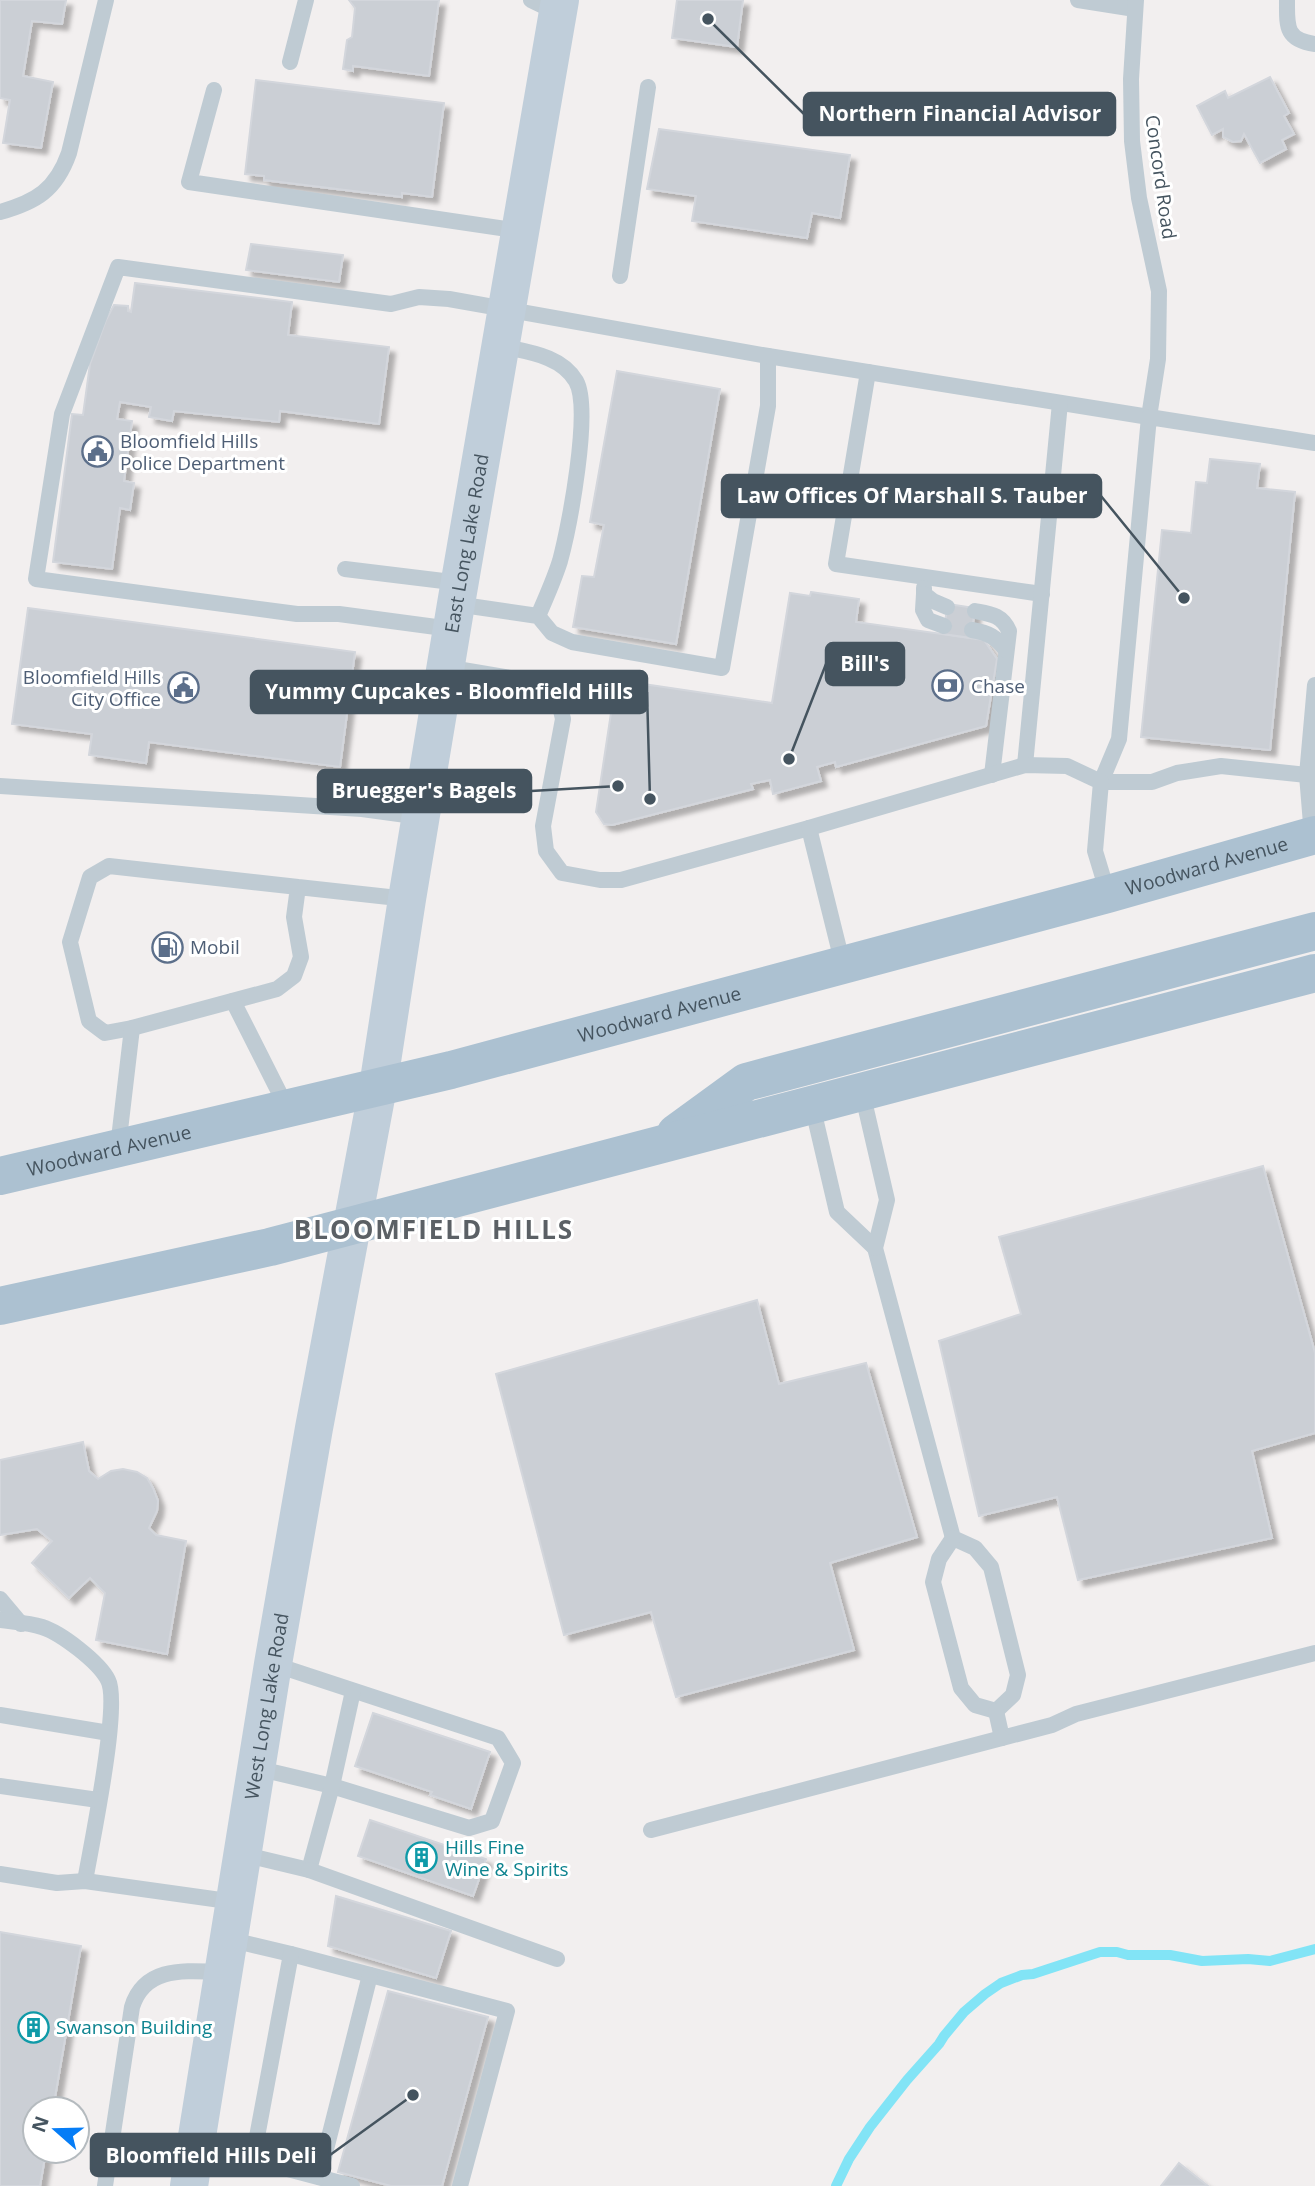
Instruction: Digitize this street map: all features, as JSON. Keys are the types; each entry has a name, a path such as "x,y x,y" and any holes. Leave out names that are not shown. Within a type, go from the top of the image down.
{"main road":[{"name":"East Long Lake Road","path":"379,1087 445,667 520,231 550,4"},
{"name":"Woodward Avenue","path":"0,1176 451,1070 1314,836"},
{"path":"660,1145 746,1082 1315,931"},
{"path":"0,1306 270,1247 1315,973"},
{"name":"West Long Lake Road","path":"189,2186 273,1664 379,1087"}],"lane":[{"path":"0,212 41,195 49,190 60,176 69,153 106,0"},
{"path":"290,62 306,0"},
{"path":"1078,0 1135,4"},
{"path":"1287,0 1287,28 1295,39 1315,44"},
{"name":"Concord Road","path":"1108,894 1096,851 1101,782 1119,739 1149,417 1158,359 1159,291 1139,198 1132,141 1130,79 1135,4"},
{"path":"620,276 648,87"},
{"path":"214,90 189,182 520,231"},
{"path":"456,605 339,614 297,614 36,579 62,414 118,267 391,304 419,297 449,299 504,328 564,368 576,382 582,408 582,436 560,561 538,616"},
{"path":"504,328 768,356 1315,443"},
{"path":"345,569 456,605 538,616 552,632 572,642 722,668 768,406 768,356"},
{"path":"868,372 836,564 1042,594"},
{"path":"1025,765 1060,403"},
{"path":"925,577 923,610 928,620 944,626"},
{"path":"924,594 947,607"},
{"path":"975,611 994,614 1005,621 1009,631 992,775"},
{"path":"972,630 987,632 997,638 1006,650"},
{"path":"445,667 528,681 544,687 558,698 563,719 543,826 546,851 562,873 600,880 621,880 1025,765 1068,766 1101,782 1153,782 1177,773 1221,766 1307,775"},
{"path":"1314,836 1307,775 1315,685"},
{"path":"0,786 362,809 421,817"},
{"path":"809,828 843,965"},
{"path":"298,887 294,917 301,957 294,976 276,989 132,1028 106,1032 89,1021 70,942 90,877 109,866 407,899"},
{"path":"233,1001 287,1108"},
{"path":"118,1149 132,1028"},
{"path":"862,1092 887,1200 875,1248 953,1538 939,1559 933,1582 961,1688 975,1706 996,1711"},
{"path":"812,1105 837,1212 875,1248"},
{"path":"953,1538 975,1548 991,1567 1018,1675 1013,1695 996,1711"},
{"path":"0,1599 21,1624"},
{"path":"0,1620 43,1627 63,1638 99,1668 109,1681 112,1697 109,1733 85,1881"},
{"path":"651,1830 1052,1725 1076,1714 1315,1653"},
{"path":"256,1768 332,1786 470,1828 492,1821 513,1763 498,1738 273,1664"},
{"path":"309,1870 332,1786 353,1691"},
{"path":"996,1711 1002,1738"},
{"path":"0,1715 109,1733"},
{"path":"0,1786 98,1800"},
{"path":"242,1854 309,1870 557,1959"},
{"path":"0,1874 57,1883 85,1881 235,1902"},
{"path":"254,2153 291,1954"},
{"path":"105,2186 135,1995 143,1986 168,1973 186,1971 226,1956 291,1954 508,2011 460,2186"},
{"path":"319,2177 370,1975"},
{"path":"195,2145 254,2153 265,2163 352,2186"}],"building":[{"path":"0,0 66,0 62,24 32,21 23,76 53,82 41,148 3,143 10,100 0,98"},
{"path":"349,0 439,0 429,76 353,66 353,71 343,69 347,40 352,37 355,8"},
{"path":"677,0 743,0 737,47 672,38"},
{"path":"1270,77 1289,113 1284,116 1294,134 1282,140 1286,149 1260,163 1244,134 1241,141 1233,142 1223,137 1223,129 1212,135 1197,106 1225,91 1228,98"},
{"path":"256,80 444,103 432,197 402,193 402,197 264,180 264,176 245,174"},
{"path":"659,129 850,155 840,218 812,213 807,238 692,221 696,196 647,189"},
{"path":"251,244 343,255 339,282 246,270"},
{"name":"Bloomfield Hills Police Department","path":"135,283 292,302 288,335 389,347 379,424 280,411 279,422 174,411 172,421 149,417 151,407 120,402 117,419 132,421 124,481 134,483 130,510 120,508 112,569 53,562 72,414 83,415 90,364 106,320 114,305 128,306 128,311 131,312"},
{"path":"617,371 720,389 676,644 573,627 582,576 594,577 604,525 590,522"},
{"path":"1210,459 1260,464 1257,488 1295,492 1270,750 1141,737 1162,530 1191,533 1196,482 1207,483"},
{"path":"811,592 859,599 856,622 984,640 997,659 986,726 836,767 835,762 817,767 821,781 773,794 770,780 751,784 753,789 612,825 604,824 596,812 616,680 772,703 790,593 810,596"},
{"path":"948,604 975,608 971,638 943,634"},
{"name":"Bloomfield Hills City Office","path":"28,608 355,652 340,767 149,742 146,763 89,755 92,734 12,724"},
{"path":"1263,1166 1315,1353 1315,1433 1252,1451 1272,1538 1078,1580 1057,1497 979,1516 939,1341 1021,1314 999,1237"},
{"path":"757,1300 779,1384 866,1363 917,1537 830,1563 854,1650 676,1697 651,1612 564,1635 496,1374"},
{"path":"83,1442 89,1471 98,1479 111,1471 123,1469 137,1472 147,1478 158,1501 157,1511 149,1528 156,1535 186,1541 167,1654 96,1640 105,1593 90,1578 69,1598 32,1563 52,1541 37,1529 0,1535 0,1460"},
{"path":"373,1713 490,1752 471,1809 430,1795 432,1792 355,1766"},
{"name":"Hills Fine Wine & Spirits","path":"370,1820 486,1859 473,1896 358,1856"},
{"path":"336,1896 451,1931 436,1978 328,1946"},
{"name":"Swanson Building","path":"0,1932 81,1946 55,2095 21,2095 21,2165 44,2165 40,2186 0,2186"},
{"path":"388,1991 488,2017 442,2186 391,2186 338,2172"},
{"path":"1179,2163 1208,2186 1161,2186"}],"waterway":[{"path":"836,2186 849,2159 870,2127 907,2080 964,2012 1001,1983 1100,1952 1170,1955 1202,1961 1270,1961 1315,1949"}],"place":[{"name":"Northern Financial Advisor","path":"708,19"},
{"name":"Bloomfield Hills Police Department","path":"97,452"},
{"name":"Law Offices Of Marshall S. Tauber","path":"1184,598"},
{"name":"Chase","path":"948,686"},
{"name":"Bloomfield Hills City Office","path":"184,688"},
{"name":"Bill's","path":"789,759"},
{"name":"Bruegger's Bagels","path":"618,786"},
{"name":"Yummy Cupcakes - Bloomfield Hills","path":"650,799"},
{"name":"Mobil","path":"167,947"},
{"name":"Hills Fine Wine & Spirits","path":"422,1858"},
{"name":"Swanson Building","path":"33,2027"},
{"name":"Bloomfield Hills Deli","path":"413,2095"}],"district":[{"name":"BLOOMFIELD HILLS","path":"434,1229"}]}
